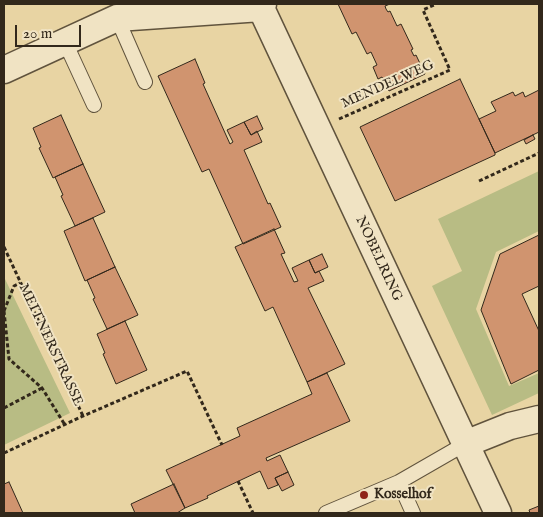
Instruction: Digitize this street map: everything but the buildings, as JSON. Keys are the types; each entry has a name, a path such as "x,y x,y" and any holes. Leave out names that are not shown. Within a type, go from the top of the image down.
{"street":[{"name":"NOBELRING","path":"262,6 317,128 498,513"},
{"path":"4,70 118,18 262,6"},
{"path":"466,444 510,426 539,419"}],"lane":[{"path":"118,18 145,82"},
{"path":"64,42 94,105"},
{"path":"326,513 399,482 466,444"},
{"path":"399,482 413,513"}],"path":[{"name":"MENDELWEG","path":"317,128 450,70 423,10 436,4"},
{"path":"480,181 539,153"},
{"name":"MEITNERSTRASSE","path":"4,247 83,416"},
{"path":"20,283 14,286 4,312 9,359 42,388 65,425"},
{"path":"4,453 187,371 222,445"},
{"path":"4,408 42,388"},
{"path":"238,481 253,513"}],"green space":[{"path":"539,171 539,231 496,252 476,309 509,386 539,373 539,393 492,415 432,286 462,271 438,219"},
{"path":"4,279 70,413 4,445"}],"place":[{"name":"Kosselhof","path":"364,495"}]}
